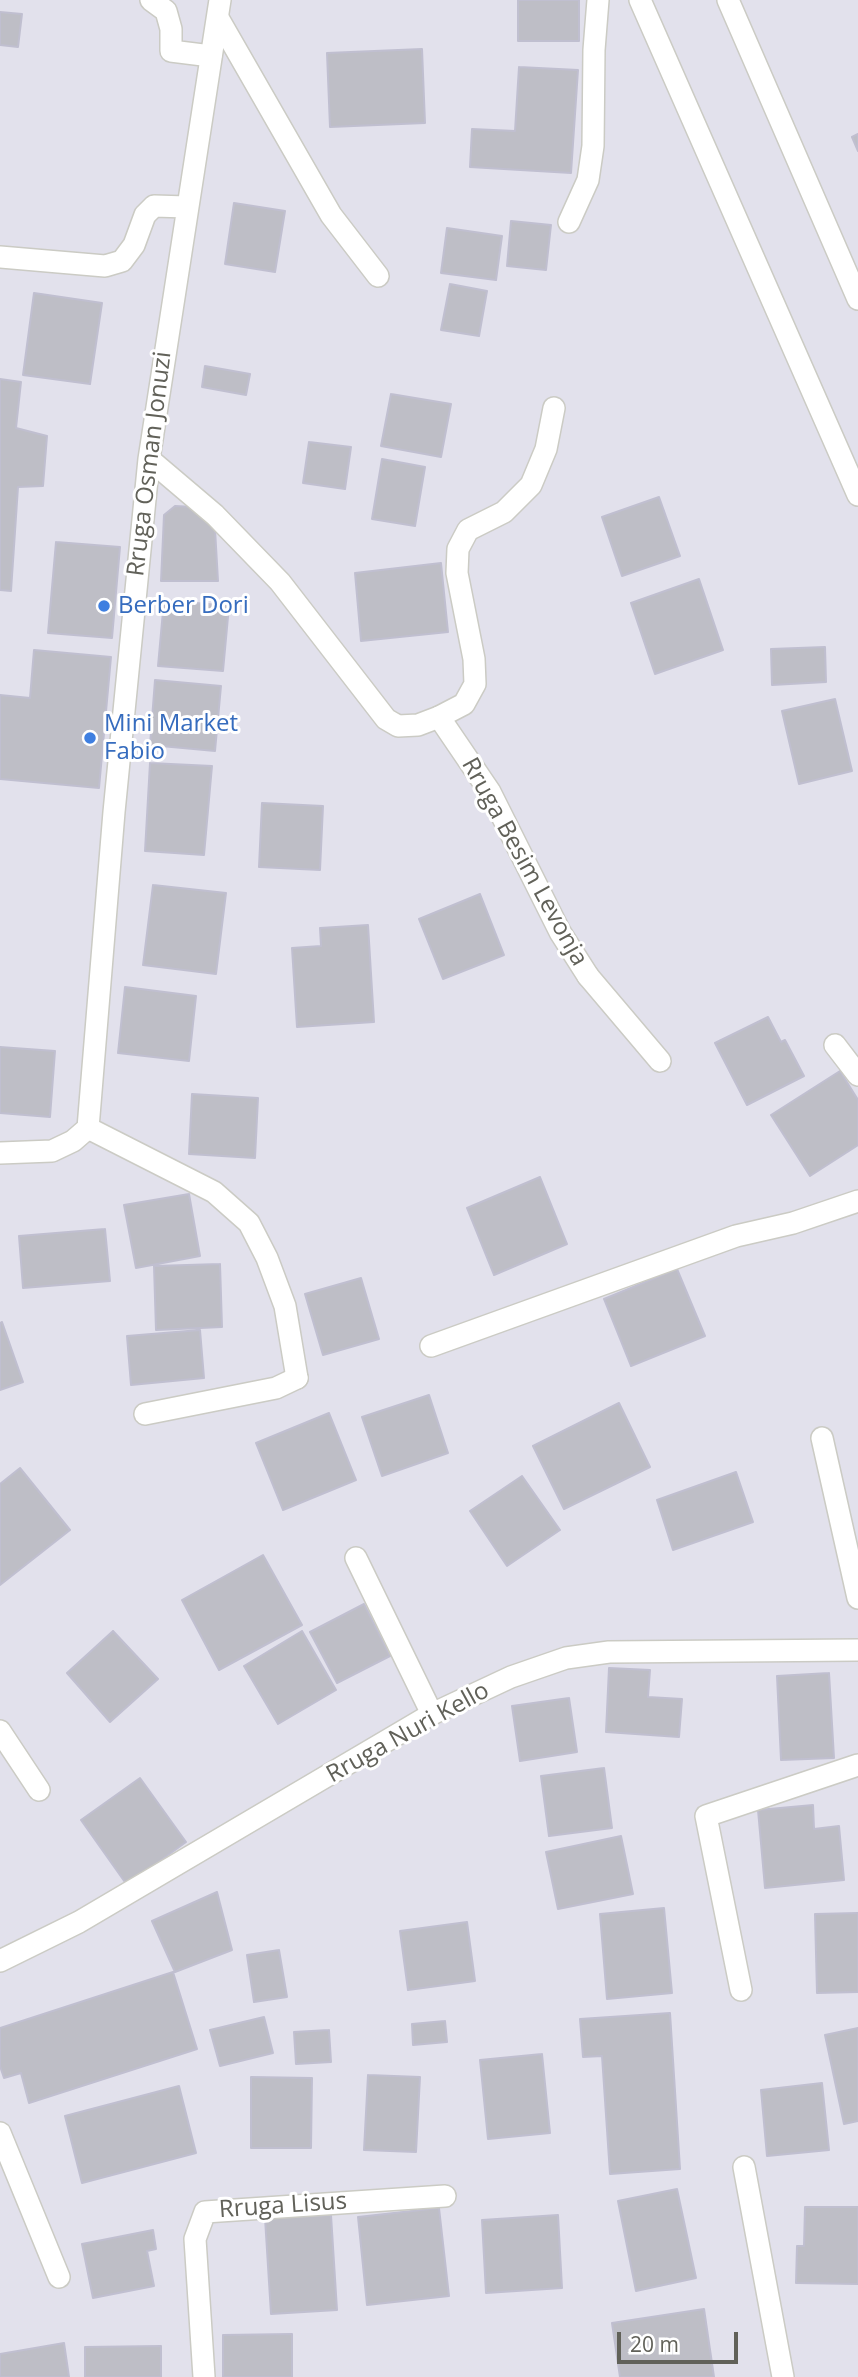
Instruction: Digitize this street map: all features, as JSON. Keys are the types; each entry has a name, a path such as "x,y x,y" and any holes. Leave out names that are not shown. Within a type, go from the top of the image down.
{"street":[{"path":"151,0 166,11 171,29 171,51 211,56"},
{"path":"569,222 588,180 593,146 594,50 598,0"},
{"path":"640,0 858,495"},
{"path":"728,0 856,290"},
{"path":"219,9 331,215 378,276"},
{"name":"Rruga Osman Jonuzi","path":"88,1128 114,812 149,460 219,9"},
{"path":"0,257 104,267 122,261 134,245 145,215 154,206 187,207"},
{"path":"149,460 215,515 281,582 386,719 398,726 418,725 464,704 475,684 474,659 457,573 457,549 468,530 504,512 531,485 546,449 554,408"},
{"name":"Rruga Besim Levonja","path":"439,717 490,792 560,932 588,976 660,1061"},
{"path":"835,1045 858,1075"},
{"path":"0,1153 52,1151 73,1142 88,1128 214,1192 249,1223 267,1258 285,1306 297,1378 276,1388 145,1414"},
{"path":"431,1346 736,1236 793,1223 858,1201"},
{"path":"822,1438 858,1598"},
{"path":"356,1558 432,1714"},
{"name":"Rruga Nuri Kello","path":"0,1961 79,1922 432,1714 511,1677 566,1658 609,1652 858,1650"},
{"path":"0,1731 39,1790"},
{"path":"741,1990 706,1816 858,1765"},
{"path":"0,2133 59,2277"},
{"path":"744,2167 783,2377"},
{"name":"Rruga Lisus","path":"204,2377 195,2239 205,2212 445,2196"}],"building":[{"path":"518,0 579,0 579,41 518,41"},
{"path":"0,12 22,14 18,47 0,45"},
{"path":"422,49 425,123 330,127 327,53"},
{"path":"519,67 578,70 571,173 470,167 472,129 515,131"},
{"path":"858,134 858,151 852,137"},
{"path":"234,203 285,211 275,272 225,264"},
{"path":"511,221 551,225 546,270 507,266"},
{"path":"447,228 502,236 496,280 441,273"},
{"path":"450,284 487,291 479,336 441,330"},
{"path":"34,293 102,303 90,384 23,375"},
{"path":"205,366 250,374 246,395 202,387"},
{"path":"0,379 21,382 16,428 47,436 43,486 18,487 11,591 0,590"},
{"path":"391,394 451,404 441,457 381,446"},
{"path":"309,442 351,447 345,489 303,483"},
{"path":"382,459 425,467 415,526 372,519"},
{"path":"659,497 680,556 622,576 602,517"},
{"path":"175,506 194,507 215,529 218,581 161,581 164,515"},
{"path":"56,542 120,547 112,638 48,633"},
{"path":"441,563 448,632 361,641 355,573"},
{"path":"699,579 723,650 655,674 631,603"},
{"path":"164,600 229,606 223,671 158,666"},
{"path":"825,647 826,682 772,685 771,649"},
{"path":"34,650 111,657 99,788 0,779 0,695 30,698"},
{"path":"155,680 221,686 215,751 150,745"},
{"path":"835,699 852,771 799,784 782,711"},
{"path":"150,763 212,766 204,855 145,851"},
{"path":"262,803 323,806 320,870 259,867"},
{"path":"153,885 226,893 216,974 143,965"},
{"path":"480,894 504,955 443,979 419,919"},
{"path":"368,925 374,1022 297,1027 292,948 321,946 320,928"},
{"path":"125,987 196,996 189,1061 118,1053"},
{"path":"768,1017 781,1042 785,1040 804,1076 747,1105 715,1043"},
{"path":"0,1047 55,1051 50,1117 0,1113"},
{"path":"840,1071 858,1100 858,1145 810,1176 771,1115"},
{"path":"192,1094 258,1098 255,1158 189,1154"},
{"path":"540,1177 567,1244 494,1275 467,1208"},
{"path":"189,1194 200,1256 136,1268 124,1205"},
{"path":"105,1229 110,1281 23,1288 19,1236"},
{"path":"220,1264 222,1327 156,1330 154,1266"},
{"path":"677,1269 705,1336 631,1366 604,1299"},
{"path":"361,1278 379,1339 323,1355 305,1294"},
{"path":"2,1322 23,1382 0,1390 0,1323"},
{"path":"200,1330 204,1378 131,1385 127,1336"},
{"path":"429,1395 448,1453 382,1476 362,1417"},
{"path":"619,1403 650,1467 564,1509 533,1446"},
{"path":"329,1413 356,1480 283,1510 256,1443"},
{"path":"20,1468 70,1530 0,1585 0,1484"},
{"path":"736,1472 753,1522 673,1550 657,1500"},
{"path":"522,1476 560,1530 507,1566 470,1511"},
{"path":"263,1555 302,1625 219,1670 182,1600"},
{"path":"364,1604 390,1656 337,1683 310,1632"},
{"path":"113,1631 158,1679 110,1722 67,1673"},
{"path":"302,1631 336,1690 278,1724 244,1666"},
{"path":"609,1668 650,1670 648,1697 682,1699 679,1737 606,1732"},
{"path":"829,1673 834,1758 781,1760 777,1676"},
{"path":"569,1698 577,1752 520,1761 512,1706"},
{"path":"604,1768 612,1828 549,1836 541,1776"},
{"path":"140,1778 186,1842 127,1885 81,1820"},
{"path":"813,1805 814,1829 839,1826 844,1880 765,1888 758,1810"},
{"path":"621,1836 633,1894 558,1909 546,1852"},
{"path":"217,1892 232,1950 175,1972 152,1921"},
{"path":"664,1908 672,1993 607,1999 600,1914"},
{"path":"858,1913 858,1992 817,1993 815,1914"},
{"path":"467,1922 475,1981 408,1990 400,1931"},
{"path":"279,1950 287,1997 254,2002 247,1955"},
{"path":"173,1972 197,2049 29,2103 21,2073 4,2078 0,2066 0,2028"},
{"path":"670,2013 680,2169 610,2174 602,2056 583,2057 580,2019"},
{"path":"264,2017 273,2053 220,2066 210,2030"},
{"path":"445,2021 447,2042 413,2045 412,2024"},
{"path":"858,2028 858,2121 844,2124 825,2035"},
{"path":"329,2030 331,2062 296,2064 294,2032"},
{"path":"542,2054 550,2133 488,2139 480,2060"},
{"path":"368,2075 420,2077 416,2152 364,2150"},
{"path":"251,2077 312,2078 311,2148 251,2148"},
{"path":"822,2083 829,2150 767,2156 761,2090"},
{"path":"179,2086 196,2153 82,2183 65,2116"},
{"path":"677,2189 696,2278 636,2291 618,2201"},
{"path":"805,2207 858,2207 858,2284 796,2283 797,2246 804,2246"},
{"path":"439,2208 449,2296 367,2305 358,2217"},
{"path":"331,2215 337,2310 271,2314 265,2218"},
{"path":"558,2215 562,2288 486,2293 482,2220"},
{"path":"153,2230 156,2249 147,2251 154,2286 93,2298 82,2244"},
{"path":"704,2309 714,2377 620,2377 612,2323"},
{"path":"292,2334 292,2377 223,2377 223,2335"},
{"path":"64,2343 69,2377 0,2377 0,2354"},
{"path":"161,2346 161,2377 85,2377 85,2347"}],"place":[{"name":"Berber Dori","path":"104,606"},
{"name":"Mini Market Fabio","path":"90,738"}]}
